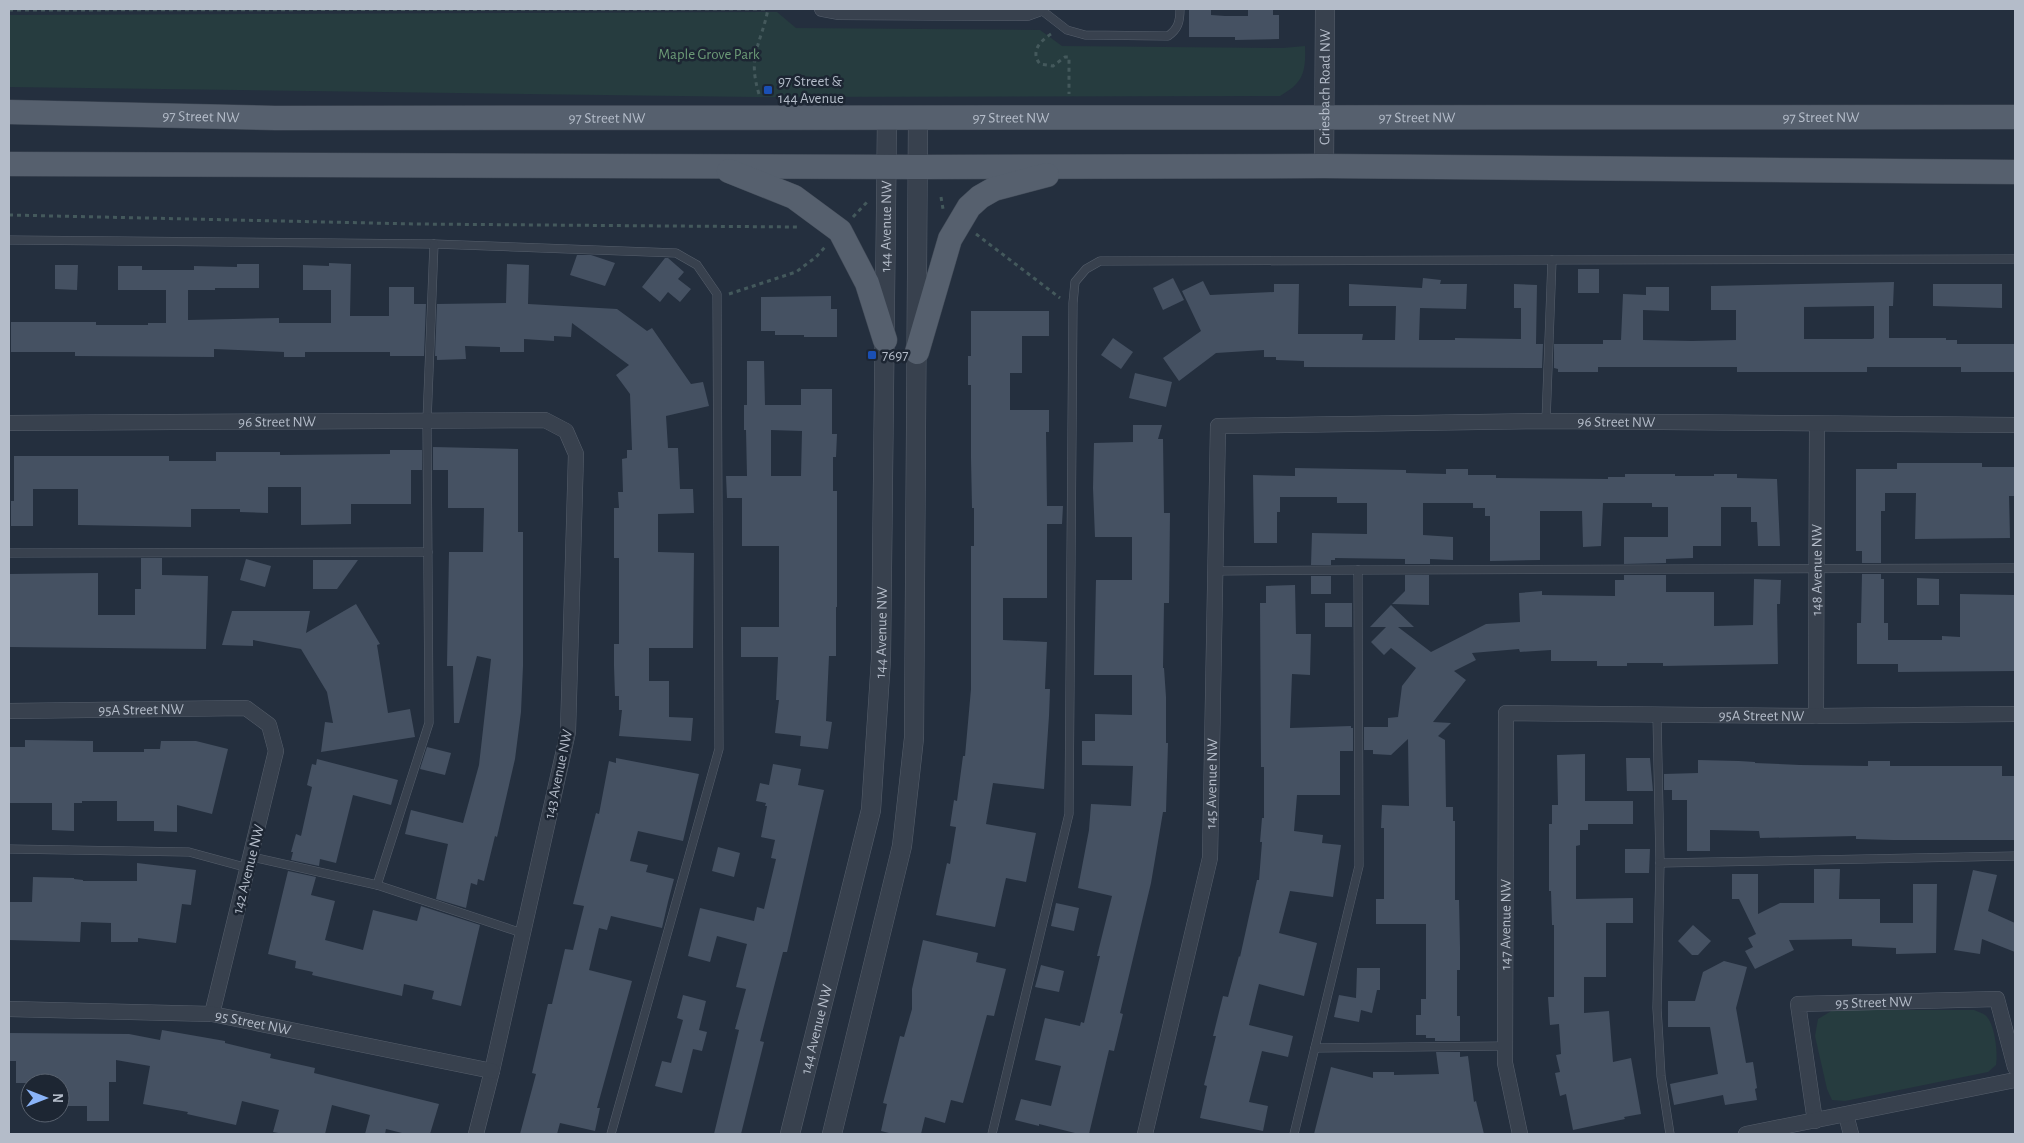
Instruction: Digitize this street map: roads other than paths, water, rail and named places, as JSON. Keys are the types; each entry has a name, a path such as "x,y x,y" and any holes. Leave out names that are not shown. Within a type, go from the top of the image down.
{"main road":[{"name":"97 Street NW","path":"9,112 275,118 2015,118"},
{"path":"9,164 718,167 1324,166 2015,172"},
{"path":"917,352 950,239 957,224 969,207 980,197 994,189 1084,166"},
{"path":"718,167 794,197 840,231 867,284 885,340"}],"street":[{"path":"822,9 838,12 1026,12 1039,9"},
{"name":"Griesbach Road NW","path":"1324,166 1325,9"},
{"name":"144 Avenue NW","path":"790,1134 871,810 881,659 888,167 887,118"},
{"name":"144 Avenue NW","path":"832,1134 902,846 914,738 918,118"},
{"name":"96 Street NW","path":"9,423 545,420"},
{"name":"143 Avenue NW","path":"476,1134 492,1071 568,732 576,454 566,431 545,420"},
{"name":"96 Street NW","path":"1218,426 1546,421 2015,425"},
{"name":"148 Avenue NW","path":"1816,716 1817,424"},
{"name":"145 Avenue NW","path":"1145,1134 1210,858 1218,426"},
{"name":"95A Street NW","path":"9,711 246,708 270,725"},
{"name":"95A Street NW","path":"1506,713 1816,716 2015,714"},
{"name":"147 Avenue NW","path":"1506,713 1505,1063 1520,1134"},
{"name":"142 Avenue NW","path":"212,1014 276,751 270,725"},
{"name":"95 Street NW","path":"1815,1122 1798,1004 1997,1000 2015,1068"},
{"name":"95 Street NW","path":"9,1009 212,1014 492,1071"},
{"path":"1746,1134 1846,1116 2015,1080"},
{"path":"1846,1116 1850,1134"}],"lane":[{"path":"1039,9 1067,30 1085,34 1168,36 1176,30 1180,20 1180,9"},
{"path":"9,240 434,244 676,253 698,265 717,294 719,749 611,1134"},
{"path":"377,885 429,723 427,421 434,244"},
{"path":"992,1134 1069,814 1073,303 1075,282 1086,269 1100,261 2015,259"},
{"path":"1546,421 1552,260"},
{"path":"9,553 428,552"},
{"path":"1215,571 2015,568"},
{"path":"1294,1134 1359,866 1358,570"},
{"path":"1657,715 1660,863 1657,1008 1661,1076 1670,1134"},
{"path":"9,849 189,852 377,885 522,934"},
{"path":"1660,863 2015,856"},
{"path":"1315,1048 1505,1046"}],"place":[{"name":"97 Street & 144 Avenue","path":"768,90"},
{"name":"7697","path":"872,355"}],"park label":[{"name":"Maple Grove Park","path":"709,54"}]}
